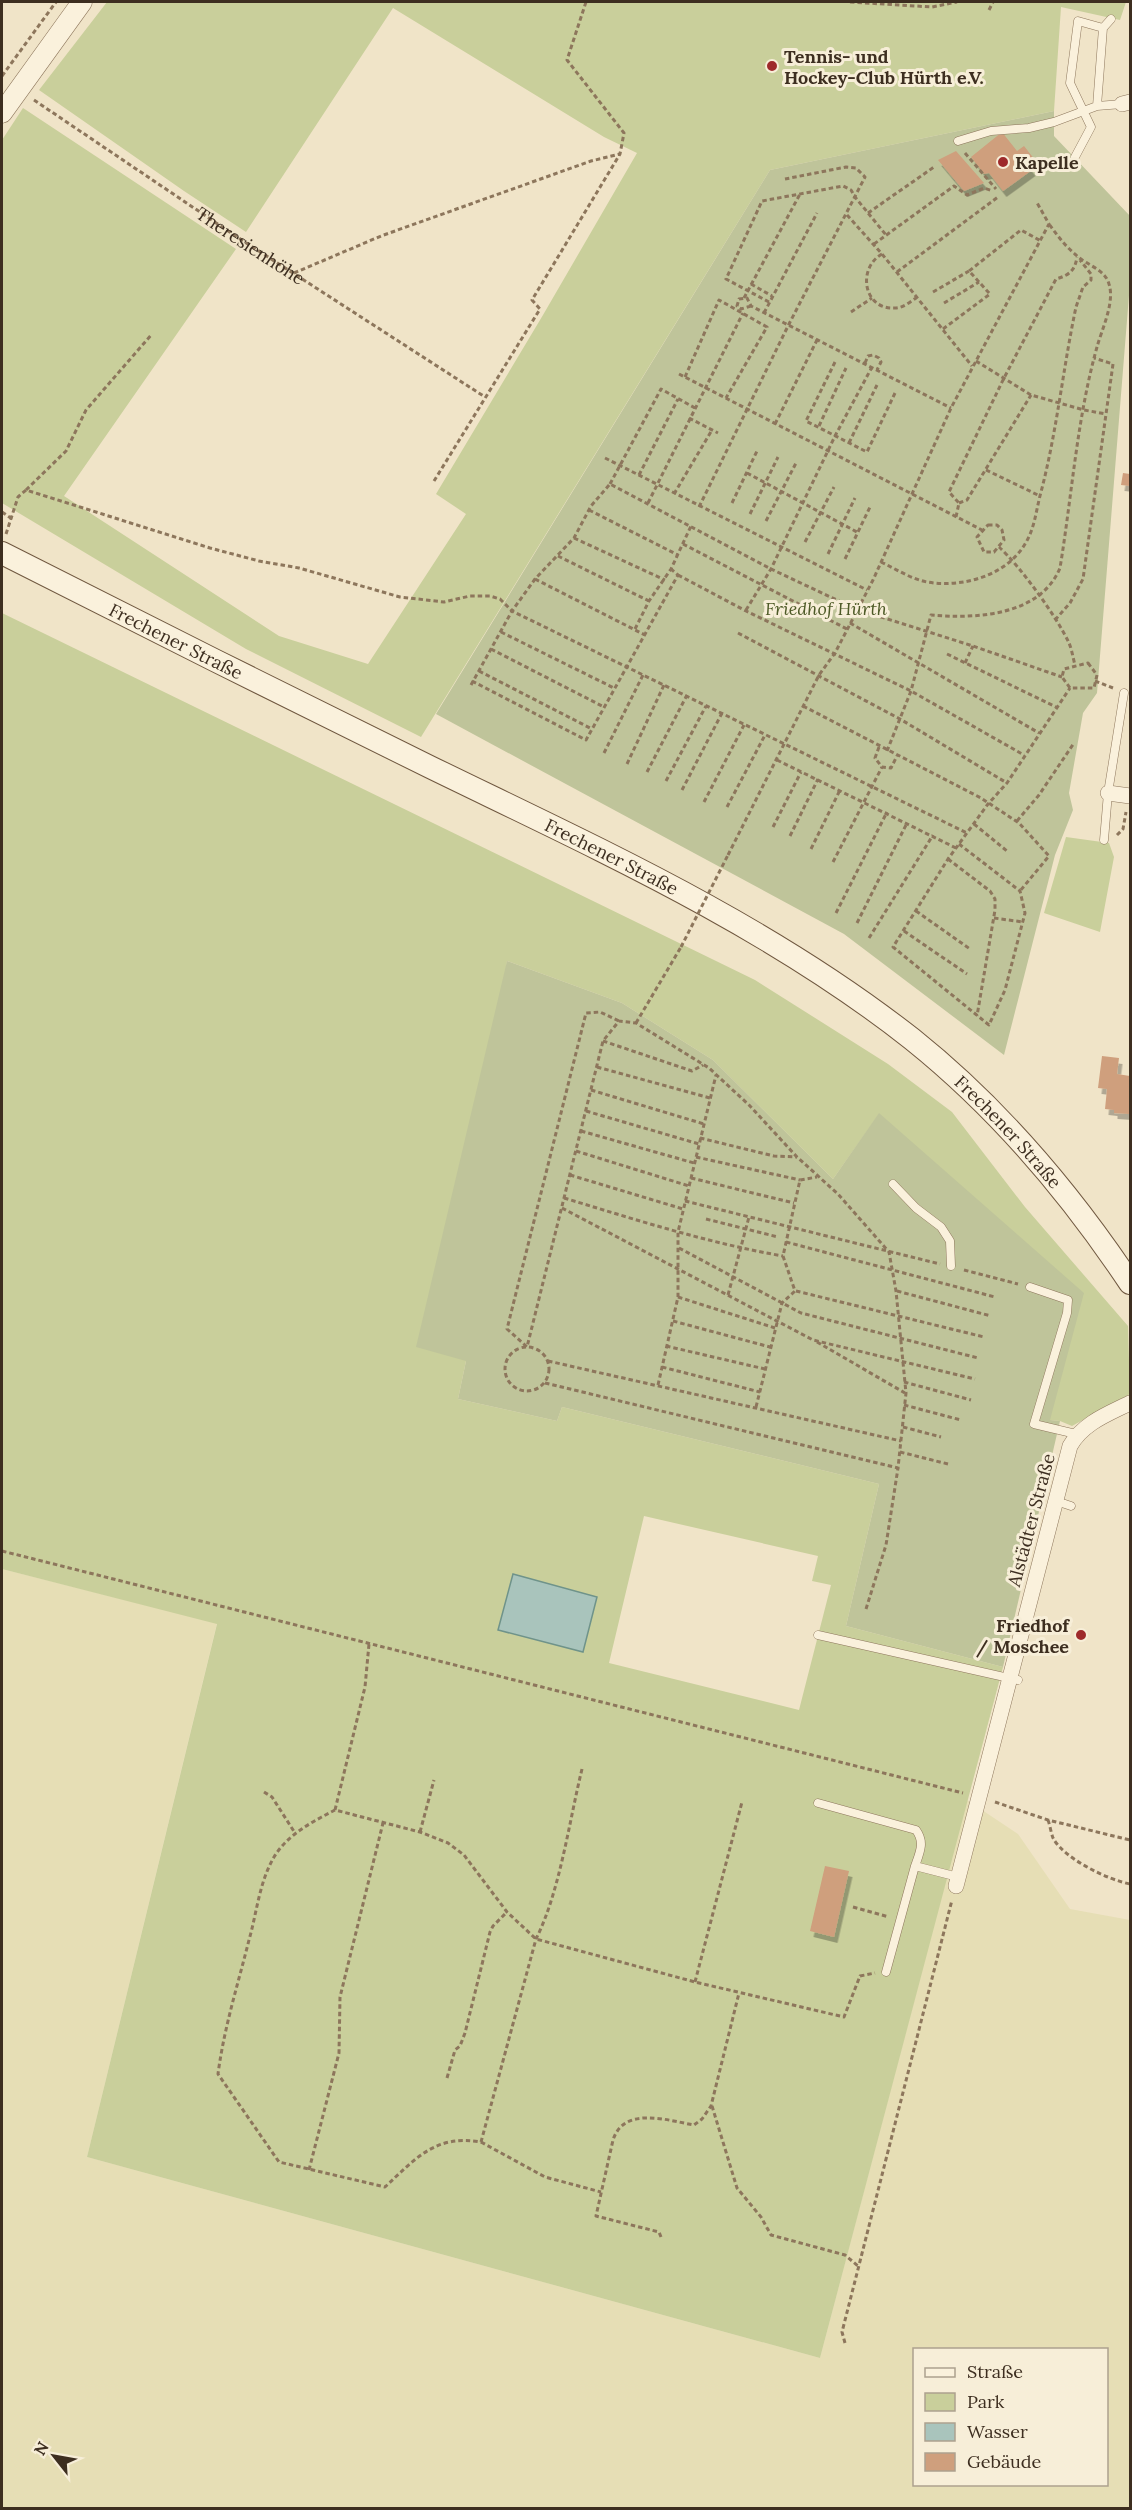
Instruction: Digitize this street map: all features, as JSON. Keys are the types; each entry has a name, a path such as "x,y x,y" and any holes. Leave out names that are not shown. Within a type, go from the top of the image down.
{"main road":[{"name":"Frechener Straße","path":"2,552 223,666 679,889 768,939 849,992 904,1034 967,1089 1041,1164 1110,1252 1131,1283"}],"street":[{"path":"2,113 82,2"},
{"path":"1108,793 1129,796"},
{"path":"1076,1434 1085,1426 1131,1402"},
{"name":"Alstädter Straße","path":"957,1882 978,1796 1064,1503 1070,1446 1076,1434"}],"lane":[{"path":"1097,106 1103,28 1111,19"},
{"path":"1075,157 1091,127 1070,83 1078,21 1103,28"},
{"path":"958,141 991,132 1054,123 1097,106 1126,103"},
{"path":"1107,841 1108,793 1120,691"},
{"path":"893,1184 916,1208 941,1227 950,1241 951,1266"},
{"path":"1030,1287 1068,1300 1068,1313 1034,1424 1076,1434"},
{"path":"818,1635 1014,1679"},
{"path":"818,1803 916,1830 921,1837 922,1845 886,1971"},
{"path":"915,1866 957,1882"}],"path":[{"path":"2,76 56,2"},
{"path":"434,481 540,309 532,300 620,154 624,133 567,60 586,2"},
{"path":"850,2 932,7 957,2"},
{"path":"989,10 993,2"},
{"name":"Theresienhöhe","path":"18,89 485,397"},
{"path":"873,244 954,186 967,195 984,188 994,190 961,149 958,141"},
{"path":"294,273 403,228 591,161 620,154"},
{"path":"868,213 934,166"},
{"path":"699,507 788,326 865,177 856,168 846,167 785,179"},
{"path":"770,302 726,279 762,201 843,186 851,190 886,235"},
{"path":"744,298 800,194"},
{"path":"897,272 998,196"},
{"path":"881,562 925,582 942,584 964,582 984,577 1012,559 1024,546 1032,528 1059,404 1076,307 1083,287 1091,280 1091,274 1049,224 1036,201"},
{"path":"764,313 817,213"},
{"path":"846,214 897,272 972,366"},
{"path":"636,1023 681,947 819,675 835,653 881,562 951,408 1049,224"},
{"path":"933,292 969,271 1021,230 1041,241"},
{"path":"882,254 871,263 867,270 866,286 872,297 885,306 894,308 904,306 916,297"},
{"path":"887,751 911,691 932,615 989,616 1038,596 1049,588 1060,568 1084,410 1094,358 1109,301 1110,285 1099,270 1077,256"},
{"path":"959,503 949,492 1004,378 1056,279 1067,276 1075,268 1077,256"},
{"path":"943,329 990,294 969,271"},
{"path":"944,303 979,282"},
{"path":"751,284 772,296"},
{"path":"851,312 872,297"},
{"path":"741,311 737,303 739,299 750,300 751,306"},
{"path":"684,377 718,300 741,311 767,327 726,398"},
{"path":"648,504 741,311 751,306"},
{"path":"751,306 951,408"},
{"path":"2,512 12,519 18,497 66,451 86,410 152,334"},
{"path":"775,424 817,340"},
{"path":"865,364 865,359 873,355 881,362 877,370"},
{"path":"1055,620 1070,603 1083,579 1113,364 1094,358"},
{"path":"976,361 1031,395 1059,404 1106,414"},
{"path":"835,362 806,421 835,436 867,452 895,393"},
{"path":"746,611 771,569 835,436 872,367"},
{"path":"818,427 846,368"},
{"path":"678,374 982,530"},
{"path":"849,443 877,384"},
{"path":"678,575 586,740 471,683 512,611 535,579 574,538 589,510 610,484 661,389 694,408"},
{"path":"959,503 967,500 1031,395"},
{"path":"639,476 678,399"},
{"path":"689,418 718,433"},
{"path":"674,494 712,430"},
{"path":"732,503 758,449"},
{"path":"750,514 778,457"},
{"path":"605,458 867,590"},
{"path":"766,521 796,463"},
{"path":"986,470 1040,496"},
{"path":"747,473 858,532"},
{"path":"610,484 771,569 856,609 1062,677 1070,688"},
{"path":"805,543 834,487"},
{"path":"26,490 210,548 259,561 299,568 400,597 444,602 470,596 490,596 500,599 512,611 967,833"},
{"path":"828,554 855,498"},
{"path":"956,517 959,503"},
{"path":"845,560 871,505"},
{"path":"589,510 678,555"},
{"path":"988,525 997,525 1002,530 1004,540 999,547 994,552 984,552 977,537 988,525"},
{"path":"634,630 649,601 665,580 691,526"},
{"path":"574,538 665,580"},
{"path":"683,544 847,629"},
{"path":"999,547 1012,559 1055,620 1070,644 1075,665"},
{"path":"558,556 649,601"},
{"path":"671,569 678,575 746,611 911,691 1024,755"},
{"path":"535,579 645,635"},
{"path":"850,623 1039,733"},
{"path":"501,632 614,688"},
{"path":"738,633 900,719 1007,783"},
{"path":"965,663 973,646"},
{"path":"491,649 604,707"},
{"path":"947,654 1056,707"},
{"path":"1062,677 1064,669 1088,663 1096,675 1094,688 1070,688"},
{"path":"479,671 592,729"},
{"path":"604,753 644,675"},
{"path":"1095,681 1120,691"},
{"path":"627,764 664,685"},
{"path":"960,844 1020,891 1025,913 1005,990 989,1025 893,947 948,859 988,804 1007,783 1070,688"},
{"path":"647,772 687,695"},
{"path":"666,781 706,706"},
{"path":"803,706 981,798 1017,821 1049,856 1020,891"},
{"path":"682,790 722,713"},
{"path":"704,802 744,725"},
{"path":"727,807 765,735"},
{"path":"1017,821 1039,795 1074,742"},
{"path":"879,747 875,758 882,767 891,768 897,756"},
{"path":"777,760 887,812 956,848"},
{"path":"833,862 882,767"},
{"path":"773,827 801,772"},
{"path":"790,836 818,779"},
{"path":"811,849 840,790"},
{"path":"1107,841 1123,829 1129,796"},
{"path":"836,913 887,812"},
{"path":"857,923 907,823"},
{"path":"974,824 1007,851"},
{"path":"869,938 933,835"},
{"path":"948,859 990,891 995,899 994,918 977,1016"},
{"path":"916,911 970,949"},
{"path":"994,918 1023,922"},
{"path":"904,931 967,974"},
{"path":"527,1347 513,1352 508,1358 505,1372 511,1386 525,1392 539,1388 545,1383 549,1376 548,1361 539,1350 527,1347 507,1329 586,1013 600,1012 619,1021 636,1023 716,1075 749,1105 797,1157 838,1194 889,1252 899,1315 906,1393 902,1441 886,1545 866,1609"},
{"path":"527,1347 603,1041 619,1021"},
{"path":"603,1041 692,1071 703,1065"},
{"path":"597,1067 710,1098"},
{"path":"658,1385 678,1298 678,1232 716,1075"},
{"path":"591,1090 704,1124"},
{"path":"586,1110 699,1144"},
{"path":"581,1131 694,1163"},
{"path":"700,1138 774,1156 797,1157"},
{"path":"576,1151 689,1186"},
{"path":"696,1158 800,1180 818,1177"},
{"path":"570,1175 683,1209"},
{"path":"690,1179 795,1203"},
{"path":"795,1291 783,1256 800,1180"},
{"path":"564,1198 741,1249 783,1256"},
{"path":"685,1200 1030,1287"},
{"path":"562,1208 777,1320 906,1393"},
{"path":"728,1295 749,1217"},
{"path":"706,1219 778,1237"},
{"path":"786,1242 994,1297"},
{"path":"679,1248 801,1312 978,1358"},
{"path":"756,1407 782,1303 795,1291"},
{"path":"795,1291 984,1336"},
{"path":"896,1291 991,1316"},
{"path":"678,1298 775,1328"},
{"path":"672,1321 770,1347"},
{"path":"813,1340 975,1379"},
{"path":"666,1346 765,1369"},
{"path":"548,1361 902,1441"},
{"path":"662,1367 760,1392"},
{"path":"904,1382 970,1400"},
{"path":"545,1383 898,1468"},
{"path":"904,1405 961,1420"},
{"path":"903,1426 941,1437"},
{"path":"900,1452 948,1464"},
{"path":"2,1551 978,1796 1048,1820 1131,1840"},
{"path":"335,1810 365,1687 369,1644"},
{"path":"481,2142 536,1940 543,1925 560,1866 582,1769"},
{"path":"420,1832 434,1780"},
{"path":"264,1792 272,1797 295,1833"},
{"path":"695,1982 742,1803"},
{"path":"602,2192 545,2177 481,2142 453,2139 437,2144 415,2159 385,2187 279,2162 218,2074 222,2044 259,1893 274,1856 295,1833 335,1810 420,1832 448,1843 464,1855 507,1912 536,1940 844,2018 860,1976 886,1971"},
{"path":"1048,1820 1053,1839 1068,1856 1116,1881 1131,1884"},
{"path":"309,2169 339,2053 340,1997 383,1823"},
{"path":"845,2343 842,2332 858,2266 957,1882"},
{"path":"853,1907 900,1921"},
{"path":"447,2078 455,2050 460,2046 465,2033 490,1932 507,1912"},
{"path":"661,2237 659,2232 596,2216 615,2134 617,2128 624,2122 655,2118 694,2125 702,2119 711,2106 739,1993"},
{"path":"711,2106 737,2188 761,2217 771,2235 845,2255 858,2266"}],"shaded area":[{"path":"2,1569 217,1623 87,2157 820,2358 967,1800 1018,1834 1070,1909 1130,1920 1130,2508 2,2508"}],"green space":[{"path":"107,2 1126,2 1120,20 1061,7 1054,111 770,170 421,737 246,649 2,503 2,140 23,108 236,249 64,496 279,636 368,664 466,514 436,494 637,153 604,137 393,8 246,232 39,90"},
{"name":"Friedhof Hürth","path":"1054,111 1054,136 1130,216 1130,283 1097,693 1083,713 1069,793 1073,810 1055,855 1004,1055 844,934 436,714 770,170"},
{"path":"2,613 755,980 888,1064 952,1112 1025,1207 1128,1326 1130,1394 1072,1426 1060,1421 1049,1420 879,1114 833,1179 713,1060 622,1003 507,961 466,1361 458,1399 557,1421 562,1407 879,1484 846,1626 1003,1667 820,2358 87,2157 217,1624 2,1569","holes":["644,1516 818,1556 812,1581 831,1585 799,1710 609,1663"]},
{"path":"1066,837 1109,843 1114,857 1100,932 1044,913"},
{"path":"507,961 622,1003 713,1060 833,1179 879,1113 1084,1293 1050,1420 1060,1421 1003,1667 846,1626 879,1484 562,1407 557,1421 458,1399 466,1361 416,1347"}],"water":[{"path":"513,1574 597,1597 583,1652 498,1630"}],"building":[{"name":"Kapelle","path":"1002,132 1017,151 1024,146 1035,160 1028,165 1032,170 1003,191 989,173 984,174 971,157"},
{"path":"956,151 984,183 964,191 938,160"},
{"path":"1123,473 1130,474 1130,486 1121,485"},
{"path":"1102,1056 1119,1058 1117,1074 1130,1076 1129,1114 1114,1113 1114,1110 1105,1109 1107,1089 1098,1088"},
{"path":"825,1866 849,1871 834,1937 810,1931"}],"place":[{"name":"Tennis- und Hockey-Club Hürth e.V.","path":"772,66"},
{"name":"Kapelle","path":"1003,162"},
{"name":"Friedhof / Moschee","path":"1081,1635"}]}
